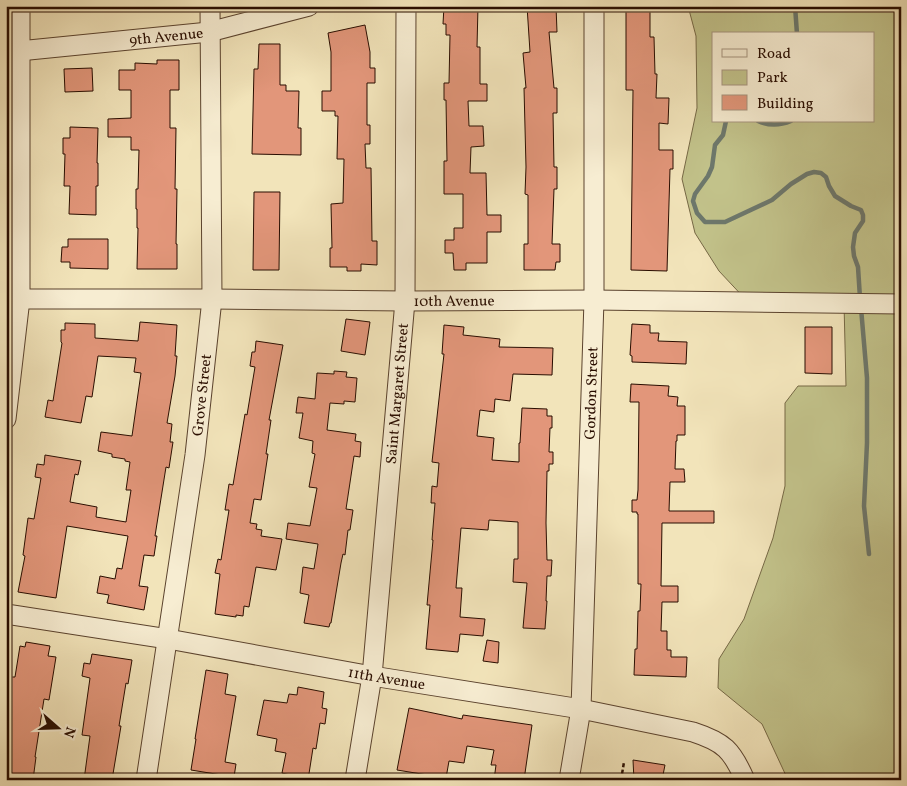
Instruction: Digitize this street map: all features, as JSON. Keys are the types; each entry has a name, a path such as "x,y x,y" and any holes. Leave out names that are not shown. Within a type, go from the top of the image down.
{"street":[{"path":"6,419 13,299 20,6"},
{"name":"Grove Street","path":"146,780 196,455 212,299 210,6"},
{"name":"9th Avenue","path":"20,51 210,32 309,6"},
{"name":"Saint Margaret Street","path":"356,780 372,676 405,301 406,6"},
{"name":"Gordon Street","path":"570,780 582,709 594,300 594,6"},
{"name":"10th Avenue","path":"13,299 594,300 901,304"},
{"name":"11th Avenue","path":"6,614 168,639 372,676 582,709 693,732 709,737 722,745 733,756 745,780"}],"path":[{"path":"622,780 624,762"}],"green space":[{"path":"688,6 901,6 901,780 788,780 762,724 718,688 719,659 744,619 773,538 785,486 785,403 798,386 846,386 844,303 748,302 719,271 695,233 682,179 697,108 696,36"}],"building":[{"path":"444,6 478,6 477,47 480,47 480,84 487,84 487,101 468,101 469,126 483,126 484,146 471,147 470,173 486,173 487,215 501,215 501,232 487,232 487,263 466,263 466,270 454,270 453,253 445,253 445,240 454,240 454,228 463,228 463,194 444,194 444,161 447,161 444,83 449,83 450,35 446,35 446,24 443,24"},
{"path":"527,6 556,6 557,32 549,32 554,88 557,88 557,113 553,113 554,167 557,167 557,189 554,189 552,244 560,244 560,262 556,262 555,270 524,270 524,244 528,244 528,195 525,194 524,88 526,88 523,53 530,52"},
{"path":"626,6 650,6 650,37 654,37 655,74 657,74 656,98 669,98 668,124 659,123 659,150 673,150 673,169 670,169 667,271 631,270 633,90 626,90"},
{"path":"365,25 370,52 370,68 375,68 375,83 367,83 367,125 370,125 370,144 365,144 366,168 371,168 372,241 377,241 377,265 361,264 361,271 347,271 347,267 330,267 330,248 332,248 331,204 343,203 344,159 337,159 338,116 335,116 335,111 322,111 322,91 331,91 331,52 328,33"},
{"path":"259,44 280,44 280,85 286,85 286,91 299,91 298,128 301,128 301,155 252,154 254,69 258,69"},
{"path":"157,60 179,60 179,90 170,90 170,128 176,128 177,269 137,269 138,228 136,189 138,189 139,150 131,150 131,137 108,137 108,119 131,118 131,90 119,90 119,70 135,70 135,63 157,64"},
{"path":"92,68 93,91 65,92 64,69"},
{"path":"70,127 98,128 96,215 69,214 70,186 64,186 65,154 63,154 63,138 70,138"},
{"path":"254,192 280,192 279,270 253,270"},
{"path":"68,239 108,239 108,269 70,268 70,262 61,262 62,247 68,247"},
{"path":"346,319 370,322 365,355 341,351"},
{"path":"140,322 177,325 175,376 167,423 172,424 170,442 173,442 169,468 166,467 155,536 157,536 154,556 144,555 139,586 148,587 144,610 107,603 109,595 97,593 100,576 115,579 117,568 122,569 128,536 67,526 56,598 18,592 25,556 23,555 28,518 34,519 41,478 35,477 37,464 44,465 45,455 81,461 78,475 75,474 70,502 97,507 96,517 126,522 131,490 126,490 130,462 125,461 125,459 112,457 112,454 98,451 101,432 132,436 141,373 134,372 136,358 98,356 92,397 86,396 81,423 45,417 48,400 53,401 62,343 61,330 65,330 65,323 95,324 95,338 138,341"},
{"path":"632,324 650,325 650,333 659,333 658,341 687,342 686,364 632,362 632,356 630,355"},
{"path":"444,325 464,327 463,335 500,339 499,347 553,348 552,375 513,374 510,401 495,399 494,412 480,410 477,436 494,438 492,460 519,462 522,408 547,409 547,416 552,416 549,452 553,452 553,464 549,464 549,471 547,471 546,523 547,560 552,560 551,576 547,576 545,629 523,628 527,583 513,582 514,559 518,559 518,522 489,520 488,530 461,528 456,588 462,588 460,617 485,619 483,636 460,634 458,652 426,649 430,605 427,605 435,503 431,503 432,486 437,487 439,463 432,462 444,354 442,354"},
{"path":"805,327 832,327 832,374 805,373"},
{"path":"256,341 283,345 269,420 271,420 266,454 268,454 261,500 254,499 250,523 257,524 256,529 262,530 261,536 282,539 276,570 256,567 249,607 244,606 243,616 236,615 236,617 215,614 220,574 215,573 218,559 221,560 229,510 225,510 229,484 233,485 245,414 247,415 255,367 250,366 252,352 255,352"},
{"path":"334,371 347,372 346,377 357,378 355,402 344,401 344,404 330,403 327,430 356,434 355,441 361,442 360,457 354,456 346,509 353,510 329,627 304,623 309,595 300,593 303,567 314,569 318,544 286,539 288,523 310,526 317,488 309,487 315,454 312,453 313,441 299,438 303,413 296,413 298,397 315,399 317,373 334,374"},
{"path":"631,384 669,386 668,396 678,397 677,406 685,406 685,435 677,435 675,469 684,469 685,482 670,482 669,511 714,511 714,523 662,523 661,586 678,586 678,602 662,602 661,631 667,631 667,650 671,650 671,657 687,657 686,677 634,675 641,584 638,584 638,514 637,512 632,512 632,500 637,500 638,490 639,402 630,402"},
{"path":"487,640 499,642 498,663 483,661"},
{"path":"26,642 50,646 48,656 56,657 49,700 44,699 33,780 6,777 11,735 6,734 6,720 11,689 9,688 11,677 15,677 20,646 25,647"},
{"path":"92,654 132,660 128,684 126,683 112,780 84,780 90,736 82,735 90,678 82,676 84,663 90,664"},
{"path":"206,670 228,674 225,694 236,696 225,762 236,764 234,777 191,770"},
{"path":"298,687 324,692 322,708 327,709 325,724 320,723 316,749 313,748 308,780 289,780 290,775 282,773 286,753 275,751 277,739 257,735 264,700 287,703 289,694 297,695"},
{"path":"409,708 462,719 463,715 532,725 524,780 494,780 496,765 491,765 494,750 467,746 464,763 449,761 446,778 397,770"},
{"path":"633,760 665,765 662,780 634,780"}],"waterway":[{"path":"795,6 797,32"},
{"path":"726,122 723,135 715,145 712,167 695,194 693,201 697,213 705,222 725,222 772,200 791,184 807,174 821,173 826,177 835,196 861,210 863,215 863,221 855,233 853,247 858,267 860,298"},
{"path":"761,122 774,125 788,122"},
{"path":"861,308 867,378 867,443 864,506 869,554"}]}
